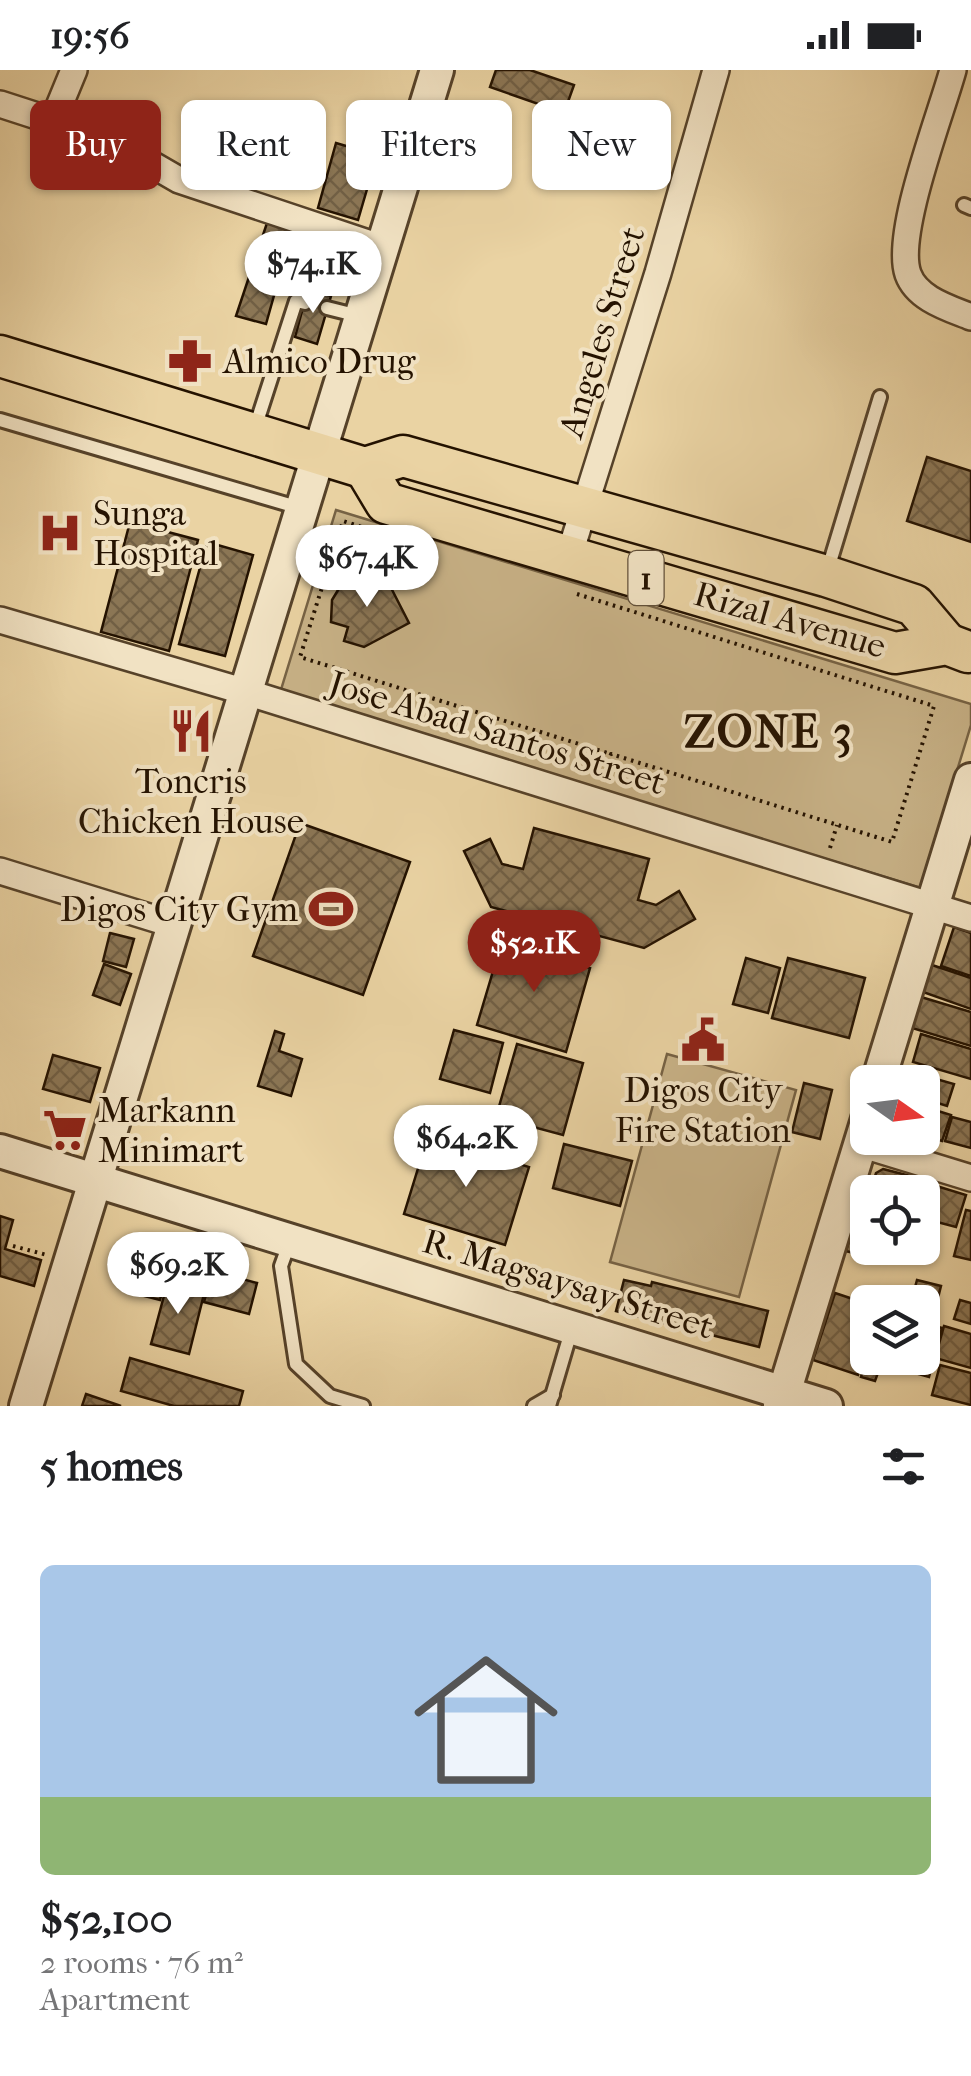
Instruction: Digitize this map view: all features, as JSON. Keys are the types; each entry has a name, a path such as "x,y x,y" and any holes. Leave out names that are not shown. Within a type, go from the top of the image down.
{"main road":[{"name":"Rizal Avenue","path":"0,356 365,468 403,456 826,576 914,605 959,649"},
{"name":"Rizal Avenue","path":"365,468 386,504 567,573 654,580 896,653 959,649"},
{"path":"654,580 668,530"}],"street":[{"path":"62,100 74,70"},
{"path":"26,1406 437,70"},
{"name":"Angeles Street","path":"567,573 716,70"},
{"path":"954,70 912,209 906,258 908,275 918,289 928,298 971,318"},
{"path":"0,104 30,113"},
{"path":"161,170 179,180 382,248"},
{"name":"Jose Abad Santos Street","path":"0,620 246,692 971,918"},
{"path":"883,1065 971,780"},
{"path":"0,870 174,925"},
{"name":"R. Magsaysay Street","path":"0,1151 572,1328 782,1400 826,1406"},
{"path":"782,1400 857,1155"},
{"path":"919,1155 971,1178"}],"lane":[{"path":"254,434 296,301 305,303"},
{"path":"327,308 362,316"},
{"path":"826,576 880,397"},
{"path":"0,420 302,509"},
{"path":"290,1240 281,1266 296,1364 330,1396 363,1406"},
{"path":"534,1406 551,1400 572,1328"}],"path":[{"path":"380,532 342,521 300,657 892,842 934,706 567,573"},
{"path":"600,790 611,754"}],"shaded area":[{"path":"336,510 971,704 971,725 921,888 280,693"},
{"path":"667,1054 796,1090 739,1297 610,1262"}],"building":[{"path":"496,70 530,70 574,85 569,100 532,102 490,87"},
{"path":"336,143 346,146 346,190 367,190 358,220 318,208"},
{"path":"267,223 293,228 266,324 236,316"},
{"path":"300,237 346,251 341,268 332,273 293,262"},
{"path":"308,289 331,296 317,344 295,337"},
{"path":"927,457 971,471 971,542 907,521"},
{"path":"130,522 198,540 169,651 101,632"},
{"path":"207,542 253,555 225,656 179,644"},
{"path":"364,574 386,578 409,623 364,647 344,641 348,627 331,622 332,600 346,577 363,581"},
{"name":"Digos City Gym","path":"300,823 410,862 363,995 253,956"},
{"path":"534,828 649,859 638,900 656,905 679,891 695,919 644,948 491,907 464,851 490,839 502,864 523,869"},
{"path":"954,927 971,933 971,976 941,966"},
{"path":"110,933 134,939 126,967 103,961"},
{"path":"502,941 536,951 538,942 562,949 559,959 590,968 566,1052 477,1025"},
{"path":"746,958 780,968 768,1013 733,1004"},
{"path":"788,958 865,978 849,1038 772,1018"},
{"path":"104,964 131,974 120,1005 93,995"},
{"path":"932,965 971,978 971,1009 923,992"},
{"path":"921,997 971,1012 971,1046 912,1028"},
{"path":"454,1030 503,1043 490,1093 440,1079"},
{"path":"275,1031 284,1034 279,1051 302,1059 291,1096 258,1086"},
{"path":"921,1034 971,1049 971,1079 940,1070 940,1065 913,1062"},
{"path":"517,1044 583,1063 563,1135 496,1117"},
{"path":"53,1055 100,1068 90,1102 43,1089"},
{"path":"940,1080 954,1084 947,1106 940,1104"},
{"path":"804,1083 832,1090 820,1139 792,1132"},
{"path":"940,1112 951,1115 940,1140"},
{"path":"952,1117 971,1122 971,1148 945,1141"},
{"path":"428,1136 529,1167 505,1245 404,1214"},
{"path":"564,1144 632,1161 620,1206 553,1188"},
{"path":"883,1169 906,1175 875,1175"},
{"path":"940,1187 966,1195 956,1227 940,1223"},
{"path":"966,1210 971,1211 971,1260 954,1256"},
{"path":"0,1216 13,1220 5,1249 41,1260 34,1286 0,1276"},
{"path":"137,1244 172,1253 160,1300 125,1291"},
{"path":"213,1271 257,1283 249,1314 204,1302"},
{"path":"624,1280 651,1286 652,1282 768,1311 759,1347 616,1311"},
{"path":"168,1281 205,1290 189,1354 151,1344"},
{"path":"835,1293 850,1298 850,1372 813,1360"},
{"path":"960,1300 971,1303 971,1324 954,1319"},
{"path":"944,1326 971,1334 971,1368 940,1359"},
{"path":"130,1358 243,1391 239,1406 174,1406 121,1391"},
{"path":"940,1365 971,1373 971,1405 932,1395"},
{"path":"86,1394 121,1406 82,1406"}],"place":[{"name":"Almico Drug","path":"190,361"},
{"name":"Sunga Hospital","path":"60,533"},
{"name":"Toncris Chicken House","path":"191,731"},
{"name":"Digos City Gym","path":"331,909"},
{"name":"Digos City Fire Station","path":"703,1040"},
{"name":"Markann Minimart","path":"65,1130"}],"district":[{"name":"ZONE 3","path":"769,732"}]}
